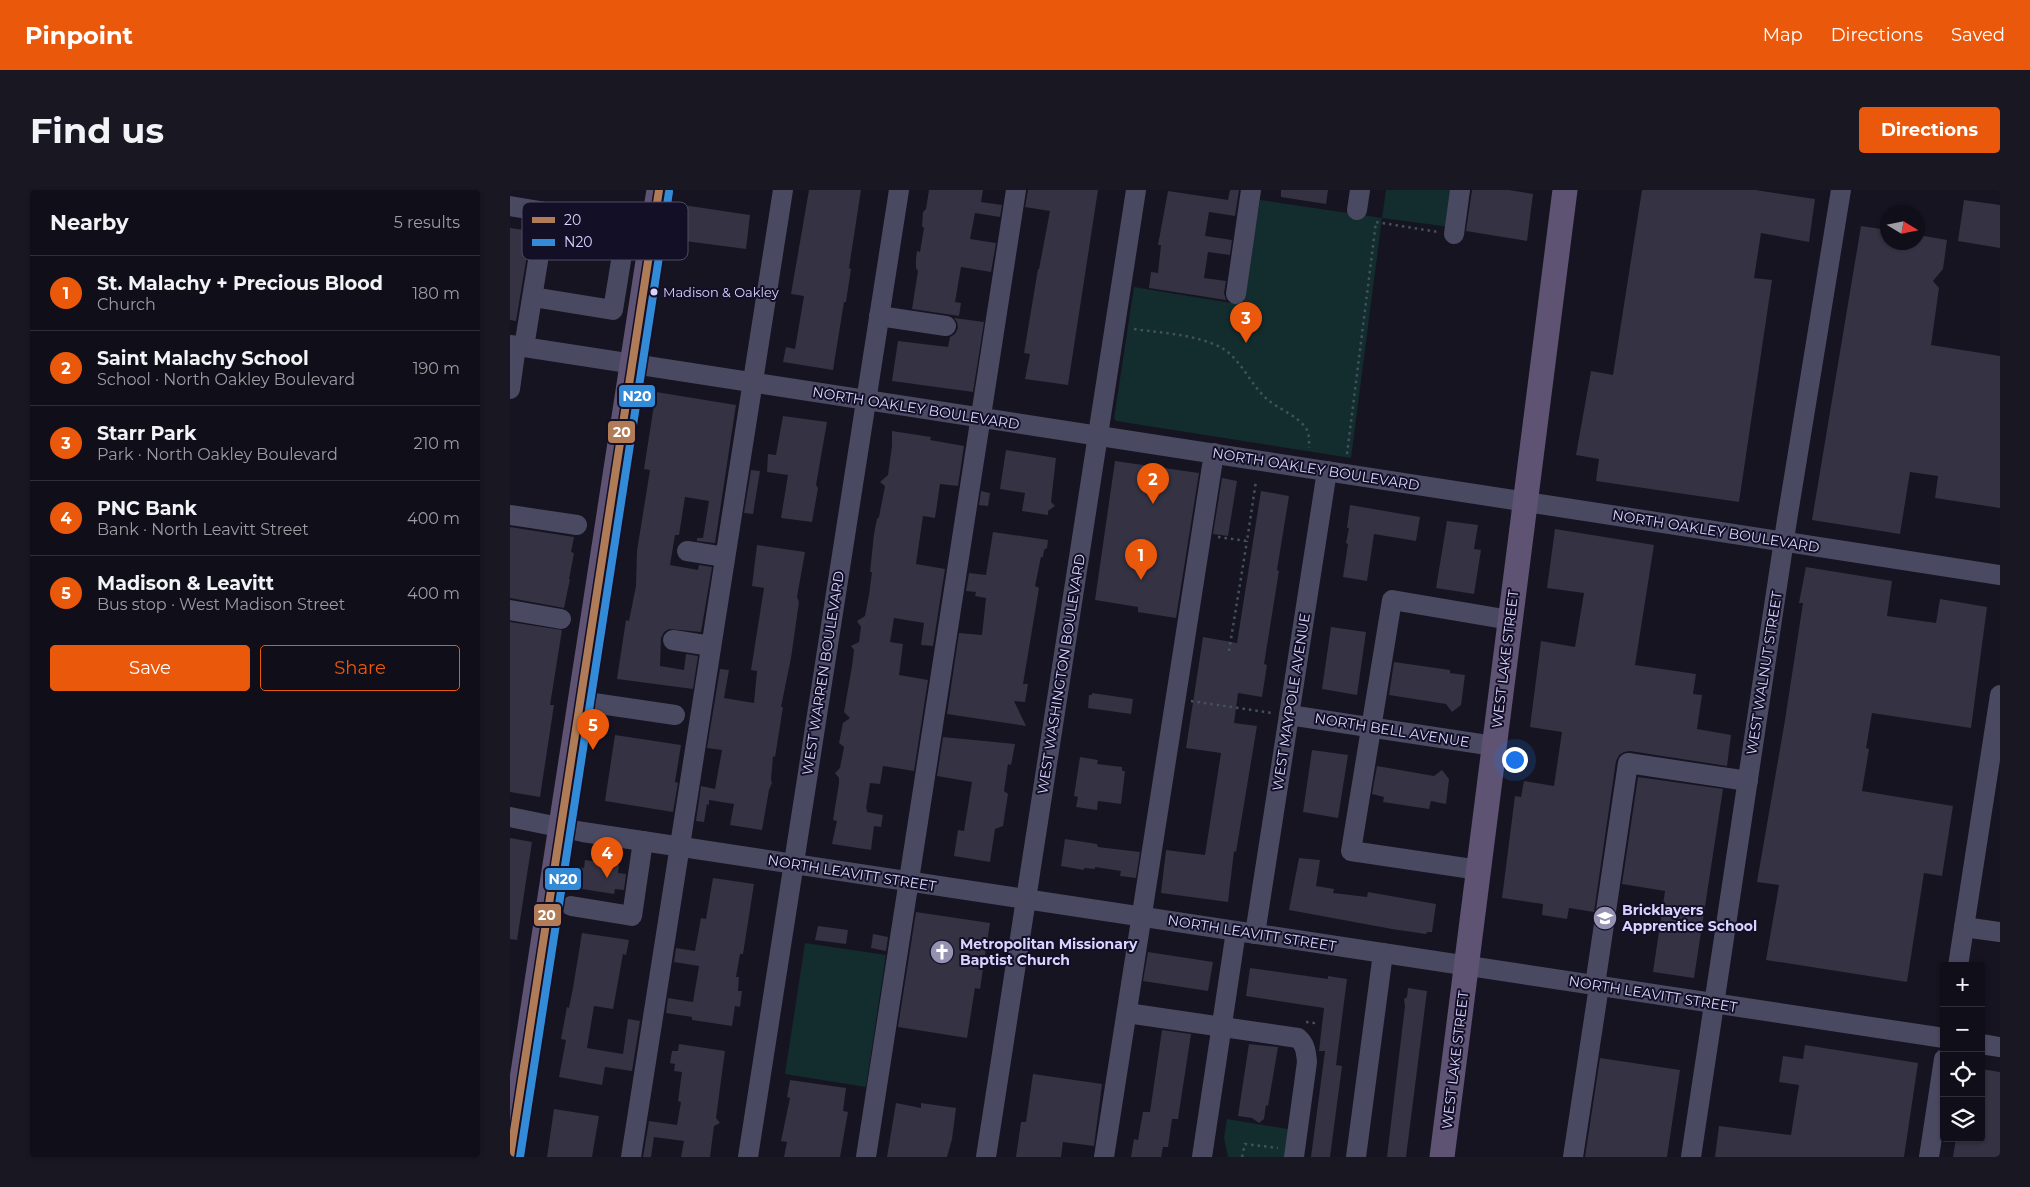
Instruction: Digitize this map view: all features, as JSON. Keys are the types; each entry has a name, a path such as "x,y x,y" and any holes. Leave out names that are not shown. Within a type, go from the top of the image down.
{"main road":[{"name":"WEST LAKE STREET","path":"1442,1157 1565,190"},
{"path":"510,1157 648,260"}],"street":[{"path":"631,1157 783,190"},
{"name":"WEST WARREN BOULEVARD","path":"748,1157 899,190"},
{"path":"866,1157 1016,190"},
{"name":"WEST WASHINGTON BOULEVARD","path":"986,1157 1136,190"},
{"path":"1236,294 1251,190"},
{"path":"1358,210 1360,190"},
{"path":"1454,234 1460,190"},
{"name":"WEST WALNUT STREET","path":"1691,1157 1784,542 1841,190"},
{"path":"510,389 517,346 532,297 538,260"},
{"path":"532,297 613,310 621,260"},
{"path":"879,316 946,326"},
{"name":"NORTH OAKLEY BOULEVARD","path":"517,346 2000,575"},
{"path":"1104,1157 1214,453"},
{"name":"WEST MAYPOLE AVENUE","path":"1202,1157 1222,1027 1246,932 1289,715 1327,470"},
{"path":"510,515 577,525"},
{"path":"687,550 725,558"},
{"path":"1479,870 1351,851 1392,600 1510,620"},
{"path":"510,610 562,619"},
{"path":"673,640 711,646"},
{"path":"1959,962 1964,927 1991,808 2000,696"},
{"path":"580,701 675,715"},
{"name":"NORTH BELL AVENUE","path":"1289,715 1494,746"},
{"path":"1573,1157 1628,763 1748,781"},
{"name":"NORTH LEAVITT STREET","path":"510,817 643,841 1940,1037"},
{"path":"571,906 632,916 643,841"},
{"path":"1964,927 2000,932"},
{"path":"1356,1157 1383,953"},
{"path":"1127,1012 1298,1038 1303,1043 1307,1062 1294,1157"},
{"path":"1985,1045 2000,1047"},
{"path":"1928,1157 1940,1084"}],"path":[{"path":"1347,454 1376,222 1454,234"},
{"path":"1134,329 1181,335 1219,346 1235,358 1259,391 1269,401 1305,426 1309,433 1309,448"},
{"path":"1229,651 1256,481"},
{"path":"1201,534 1246,542"},
{"path":"1176,698 1289,715"},
{"path":"1242,1157 1245,1144 1278,1148 1276,1157"}],"green space":[{"path":"1386,190 1454,190 1450,227 1382,218"},
{"path":"1260,200 1382,218 1351,458 1116,421 1114,418 1134,287 1243,305"},
{"path":"805,943 886,955 866,1087 785,1074"},
{"path":"1227,1119 1294,1130 1290,1157 1228,1157 1224,1138"}],"building":[{"path":"809,190 861,190 849,268 851,269 846,302 844,302 833,370 783,362 786,347 795,349 804,296 791,294"},
{"path":"929,190 983,190 981,202 1002,205 1000,217 975,213 970,239 996,243 991,272 961,267 955,302 961,303 959,316 912,309 918,271 916,268 917,251 920,252 924,228 922,226 923,212 926,209"},
{"path":"1028,190 1098,190 1068,385 1025,379 1030,354 1024,353 1050,211 1025,207"},
{"path":"1230,190 1239,190 1235,216 1209,212 1205,236 1232,240 1230,255 1208,252 1204,278 1226,281 1224,293 1226,300 1149,288 1151,272 1158,273 1161,245 1158,245 1168,191 1228,200"},
{"path":"1281,190 1328,190 1326,204 1281,197"},
{"path":"1472,190 1509,190 1533,194 1527,241 1466,231"},
{"path":"1642,190 1755,190 1815,199 1809,242 1761,233 1754,278 1772,280 1739,502 1596,481 1599,459 1576,455 1591,371 1613,375"},
{"path":"1964,200 2000,205 2000,248 1958,241"},
{"path":"688,206 750,215 746,249 688,241"},
{"path":"1861,226 1880,229 1880,250 1925,250 1925,236 1947,240 1943,269 1933,281 1939,288 1931,345 2000,356 2000,508 1935,498 1938,476 1910,472 1900,534 1812,520"},
{"path":"510,228 522,230 522,260 526,260 516,321 510,320"},
{"path":"954,318 984,322 973,392 892,381 898,341 948,347 950,337 955,334 958,328"},
{"path":"656,392 736,405 715,543 697,541 697,538 703,538 709,501 685,497 679,535 675,535 670,565 698,570 699,565 712,567 701,632 669,629 664,632 661,638 660,666 684,670 686,654 698,656 693,689 617,679 626,620 629,621 636,586 637,551 650,470 644,469"},
{"path":"783,416 827,422 816,485 818,488 812,522 781,518 788,475 767,472 768,454 776,455"},
{"path":"892,431 931,437 930,440 964,446 958,486 940,484 935,518 923,516 916,564 945,569 933,646 921,645 924,623 894,618 890,642 903,644 899,675 928,680 914,771 883,766 880,784 870,783 867,812 883,815 881,827 874,826 871,850 832,844 837,821 833,820 839,783 839,778 835,773 840,768 844,747 839,743 843,723 850,718 844,712 854,650 851,646 859,642 861,627 857,621 865,616 872,572 870,572 874,534 885,486 880,482 888,475"},
{"path":"1006,450 1056,458 1051,502 1055,506 1048,511 1048,515 1022,511 1025,493 1000,489"},
{"path":"1115,461 1199,473 1176,618 1138,612 1138,607 1095,600"},
{"path":"751,470 760,471 753,514 744,513"},
{"path":"1222,478 1237,481 1228,536 1213,534"},
{"path":"981,491 990,493 988,506 979,505"},
{"path":"1261,491 1289,496 1264,664 1267,665 1262,697 1238,693 1234,723 1257,726 1236,852 1234,851 1228,902 1161,893 1166,850 1205,855 1221,753 1186,748 1203,637 1237,643"},
{"path":"1350,505 1420,517 1416,541 1374,534 1367,581 1343,577 1348,544 1346,543"},
{"path":"1447,521 1478,525 1474,549 1481,550 1474,594 1436,588"},
{"path":"510,527 574,537 571,552 574,553 564,608 510,598"},
{"path":"1555,529 1654,545 1635,665 1696,674 1693,694 1702,695 1697,729 1731,735 1727,766 1630,751 1619,755 1616,761 1594,912 1569,908 1567,919 1542,915 1543,904 1502,898 1515,796 1521,797 1524,781 1554,786 1562,732 1530,727 1541,641 1575,647 1584,593 1547,588"},
{"path":"993,532 1048,540 1047,548 1044,550 1043,557 1041,557 1035,586 1039,588 1023,684 1028,684 1025,702 1014,701 1026,726 947,714 959,633 982,635 986,598 975,596 976,592 966,591 969,573 986,575"},
{"path":"757,545 805,552 797,597 799,602 791,658 781,707 783,707 775,757 773,756 772,783 762,830 730,825 734,804 709,800 704,822 696,821 701,786 715,789 722,750 707,748 720,669 729,670 724,698 754,703 757,671 751,670 764,588 752,586"},
{"path":"1806,567 1892,581 1887,616 1936,623 1940,599 1987,607 1971,728 1872,713 1866,748 1869,749 1862,791 1953,806 1942,876 1924,873 1907,982 1766,960 1779,885 1757,882 1785,720 1803,603 1799,603"},
{"path":"510,622 562,630 550,705 554,705 540,797 510,792"},
{"path":"1331,627 1366,632 1357,695 1322,689"},
{"path":"1394,662 1450,670 1450,673 1465,675 1461,705 1452,712 1446,704 1389,695"},
{"path":"1092,693 1133,699 1131,714 1088,708 1089,695 1092,695"},
{"path":"615,735 681,745 675,782 678,783 673,812 605,801"},
{"path":"943,737 1015,744 1011,765 1008,764 1004,791 1008,794 1003,826 995,829 990,862 954,856 958,830 964,831 972,782 937,776"},
{"path":"1312,750 1348,755 1338,818 1303,812"},
{"path":"1080,757 1098,760 1097,764 1122,767 1122,771 1125,771 1121,804 1098,801 1097,810 1076,807 1078,797 1074,796"},
{"path":"1377,766 1434,776 1442,770 1449,779 1446,804 1431,801 1429,809 1383,802 1384,797 1372,794"},
{"path":"1638,777 1723,789 1694,978 1653,972 1665,891 1622,884"},
{"path":"510,838 532,842 517,940 510,939"},
{"path":"1065,839 1097,844 1098,847 1140,852 1136,878 1120,876 1121,871 1095,867 1095,869 1084,868 1084,870 1061,866"},
{"path":"1299,858 1320,860 1316,886 1334,889 1333,893 1367,897 1368,892 1436,904 1432,932 1427,932 1426,934 1392,929 1289,910"},
{"path":"585,860 619,865 618,873 626,874 624,890 615,889 614,894 582,889 583,882 578,881 579,867 584,868"},
{"path":"713,878 754,884 743,954 740,954 736,977 739,977 738,991 742,991 740,1007 735,1006 732,1026 692,1020 692,1017 666,1013 668,998 693,1002 699,966 674,962 676,948 695,951 701,918 706,919"},
{"name":"Metropolitan Missionary Baptist Church","path":"916,912 990,923 980,989 975,988 967,1038 898,1027"},
{"path":"818,926 848,930 846,944 815,940"},
{"path":"582,933 629,940 626,955 623,954 613,1009 594,1006 587,1048 623,1054 628,1019 640,1021 632,1071 605,1067 602,1085 559,1077 566,1040 561,1039 573,988"},
{"path":"873,934 888,937 886,951 871,948"},
{"path":"1148,952 1213,962 1208,991 1143,981"},
{"path":"1250,968 1328,979 1328,976 1347,979 1336,1065 1342,1066 1330,1157 1311,1157 1325,1051 1319,1051 1324,1008 1246,996"},
{"path":"1408,988 1427,991 1406,1157 1387,1157 1405,1006 1404,999 1407,997"},
{"path":"1162,1030 1191,1034 1178,1119 1172,1119 1168,1147 1163,1147 1161,1157 1131,1157 1134,1139 1138,1140 1143,1112 1150,1112"},
{"path":"679,1044 725,1051 716,1118 720,1123 714,1126 710,1157 681,1157 684,1141 654,1137 651,1157 643,1157 649,1121 677,1125 681,1102 678,1101 682,1072 674,1071 675,1064 670,1063 672,1051 678,1051"},
{"path":"1249,1044 1278,1047 1268,1106 1266,1105 1264,1119 1259,1123 1252,1118 1238,1116"},
{"path":"1805,1045 1918,1063 1904,1157 1715,1157 1719,1126 1791,1135 1799,1085 1779,1082 1783,1056 1803,1059"},
{"path":"1600,1058 1680,1070 1667,1157 1585,1157"},
{"path":"1985,1070 2000,1072 2000,1157 1953,1157 1955,1142 1985,1142"},
{"path":"1033,1074 1102,1084 1094,1146 1063,1142 1061,1157 1016,1157 1021,1122 1026,1122"},
{"path":"790,1080 846,1088 843,1111 848,1112 840,1157 784,1157 787,1142 781,1141 790,1098 787,1097"},
{"path":"896,1103 921,1108 921,1103 956,1108 952,1139 947,1157 887,1157"},
{"path":"554,1109 599,1116 592,1157 547,1157"}],"transit line":[{"name":"20","path":"657,202 659,190"},
{"name":"N20","path":"667,202 669,192"},
{"name":"20","path":"510,1157 648,260"},
{"name":"N20","path":"520,1157 659,260"}],"place":[{"name":"Madison & Oakley","path":"654,292"},
{"name":"Starr Park","path":"1246,343"},
{"name":"Saint Malachy School","path":"1153,504"},
{"name":"St. Malachy + Precious Blood","path":"1141,580"},
{"name":"Madison & Leavitt","path":"593,750"},
{"name":"PNC Bank","path":"607,878"},
{"name":"Bricklayers Apprentice School","path":"1605,918"},
{"name":"Metropolitan Missionary Baptist Church","path":"942,952"}]}
